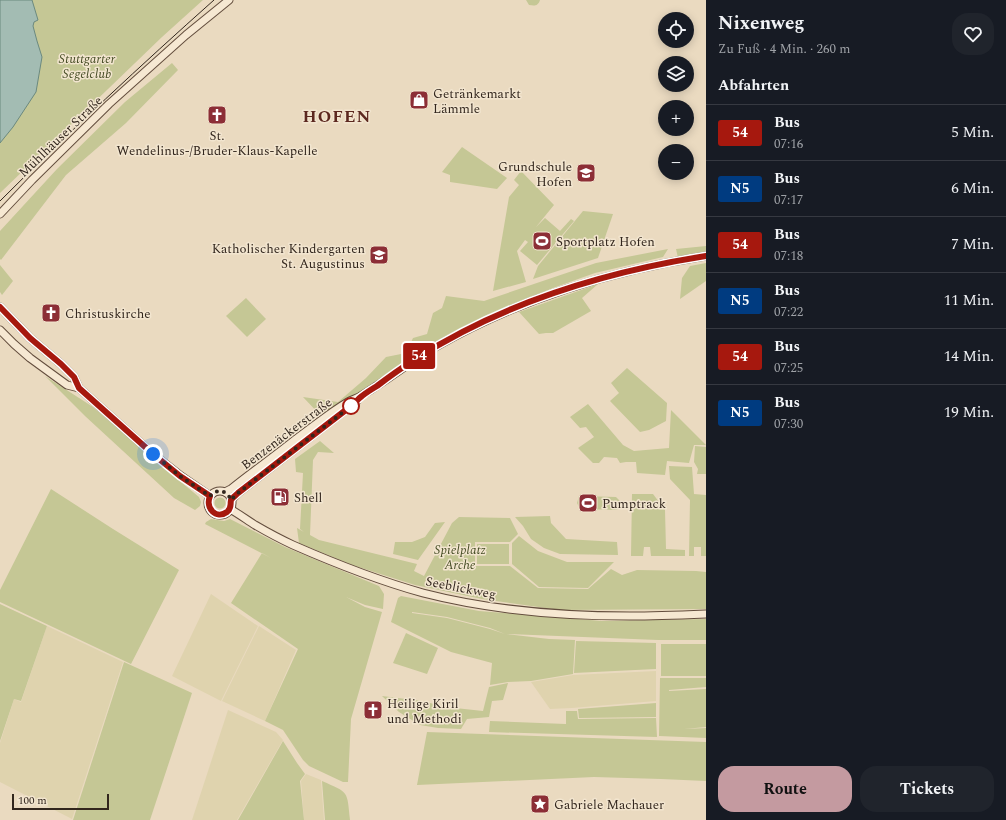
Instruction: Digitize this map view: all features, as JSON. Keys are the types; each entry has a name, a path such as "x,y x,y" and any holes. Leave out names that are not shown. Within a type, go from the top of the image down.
{"main road":[{"name":"Mühlhäuser Straße","path":"0,214 32,180 109,104 186,35 229,0"},
{"name":"Benzenäckerstraße","path":"225,492 348,402 362,395 437,346 472,327 527,302 592,280 657,264 706,256"},
{"path":"0,307 30,338 74,377 79,388 153,454 180,476 210,496"},
{"path":"0,330 30,358 67,385 79,388"},
{"name":"Benzenäckerstraße","path":"231,500 238,493 354,404 362,395"},
{"path":"218,491 225,492 230,496 230,509 223,514 211,511 208,505 210,496 218,491"},
{"name":"Seeblickweg","path":"230,509 256,526 340,565 395,584 446,598 516,610 563,614 630,616 706,614"}],"shaded area":[{"path":"211,594 258,626 221,701 172,676"},
{"path":"47,626 123,662 72,819 0,782 0,743 14,699 21,702"},
{"path":"259,626 296,650 265,721 222,701"},
{"path":"656,671 656,701 550,709 531,682 573,675"},
{"path":"228,710 276,732 283,740 237,820 192,820"},
{"path":"306,774 321,780 324,820 304,820 301,781"}],"green space":[{"name":"Stuttgarter Segelclub","path":"0,0 203,0 162,37 0,193"},
{"path":"526,0 540,0 536,5 529,5"},
{"path":"172,63 178,70 126,123 66,175 1,260 0,231 57,169 125,102"},
{"path":"462,147 507,178 497,189 450,182 450,175 442,172"},
{"path":"521,171 554,205 536,227 545,218 560,231 571,219 574,221 537,265 520,251 528,242 525,240 517,251 526,282 493,291 509,197 519,185 514,180"},
{"path":"583,211 613,214 598,258 533,279 538,266"},
{"path":"706,246 706,253 678,258 676,249"},
{"path":"668,249 663,257 595,273 553,288 474,324 415,354 365,389 321,416 303,397 338,402 366,378 386,357 406,353 413,338 427,334 433,313 442,308 446,296 484,301 596,263"},
{"path":"706,263 706,281 680,299 682,278 690,266"},
{"path":"0,265 13,281 2,295 0,292"},
{"path":"598,284 582,298 591,311 553,333 539,334 519,312"},
{"path":"246,298 266,319 247,337 226,316"},
{"path":"627,368 667,403 666,421 649,430 640,432 610,401 619,393 611,383"},
{"path":"45,376 93,407 199,497 201,502 200,506 195,510 174,498 85,416"},
{"path":"588,404 623,445 634,451 669,448 671,410 706,445 694,445 689,463 667,461 665,475 637,473 636,462 620,463 617,458 604,457 599,463 593,463 578,448 594,437 586,427 580,428 570,417"},
{"name":"Spielplatz Arche","path":"320,441 334,453 318,452 313,460 310,535 319,540 417,564 414,571 424,576 452,523 459,517 510,518 518,534 510,542 475,542 475,566 510,566 538,588 588,589 611,569 622,575 637,570 706,572 706,609 560,610 482,599 415,585 352,565 299,543 297,528 304,532 300,529 303,473 296,472 295,459"},
{"path":"695,446 706,447 706,474 697,474 698,469 694,462"},
{"path":"669,466 692,467 694,494 706,495 706,556 701,556 701,547 694,547 694,556 689,556 690,500 670,479"},
{"path":"51,489 179,570 131,664 0,602 0,590"},
{"path":"632,494 653,494 665,510 666,549 685,550 685,556 651,556 650,547 644,547 643,556 631,556"},
{"path":"579,496 616,497 622,503 618,510 580,509 577,503"},
{"path":"220,497 224,499 226,503 224,507 220,509 216,507 214,503 216,499"},
{"path":"550,516 551,523 566,539 617,542 618,555 560,554 544,548 531,539 515,517"},
{"path":"211,519 224,521 230,519 285,547 379,586 384,594 383,609 365,605 346,597 365,607 382,612 351,719 348,782 343,782 309,766 303,760 283,730 265,721 298,649 231,603 262,553 205,524"},
{"path":"445,522 418,560 393,554 395,542 412,542 425,537 435,523"},
{"path":"519,536 538,551 567,562 614,562 588,588 539,587 512,564 512,543"},
{"path":"477,544 509,544 509,564 477,564"},
{"path":"401,596 479,611 602,621 706,619 706,640 658,640 506,634 549,639 575,640 573,674 531,681 508,682 490,685 492,663 451,652 391,622 398,598","holes":["412,612 447,617 490,628 505,634 447,618"]},
{"path":"0,604 47,626 21,701 14,699 0,741"},
{"path":"406,633 438,648 427,674 393,663"},
{"path":"576,641 656,643 656,669 574,673"},
{"path":"661,644 706,644 706,676 661,676"},
{"path":"124,662 192,693 150,820 73,820"},
{"path":"660,678 706,678 706,687 669,691 706,689 706,727 684,729 706,728 706,738 659,736"},
{"path":"508,683 503,700 492,701 489,717 467,719 461,729 438,728 420,725 399,712 382,696 422,701 446,707 483,711 489,687"},
{"path":"656,703 656,717 579,718 578,709"},
{"path":"566,711 577,711 578,719 656,718 657,737 489,732 490,721 566,724"},
{"path":"427,732 706,742 706,781 594,777 417,785"},
{"path":"283,741 305,774 300,781 304,820 238,820"},
{"path":"322,781 337,788 345,794 348,803 350,820 325,820"}],"water":[{"path":"0,0 32,0 38,20 34,22 33,26 42,57 36,92 13,127 0,143"}],"tram line":[{"path":"0,201 159,49 214,0"}],"bus line":[{"name":"54","path":"0,307 30,338 74,377 79,388 153,454 180,476 210,496 208,504 211,511 221,514 229,510 231,507 231,500 234,496 354,404 362,395 452,337 521,305 582,283 657,264 706,256"}],"place":[{"name":"Getränkemarkt Lämmle","path":"419,100"},
{"name":"St. Wendelinus-/Bruder-Klaus-Kapelle","path":"217,115"},
{"name":"Grundschule Hofen","path":"586,173"},
{"name":"Sportplatz Hofen","path":"542,241"},
{"name":"Katholischer Kindergarten St. Augustinus","path":"379,255"},
{"name":"Christuskirche","path":"51,313"},
{"name":"Shell","path":"280,497"},
{"name":"Pumptrack","path":"588,503"},
{"name":"Heilige Kiril und Methodi","path":"373,710"},
{"name":"Gabriele Machauer","path":"540,804"}],"district":[{"name":"HOFEN","path":"337,116"}],"route":[{"path":"153,454 180,476 210,496 218,491 223,491 230,496 231,500 234,496 351,406"}]}
